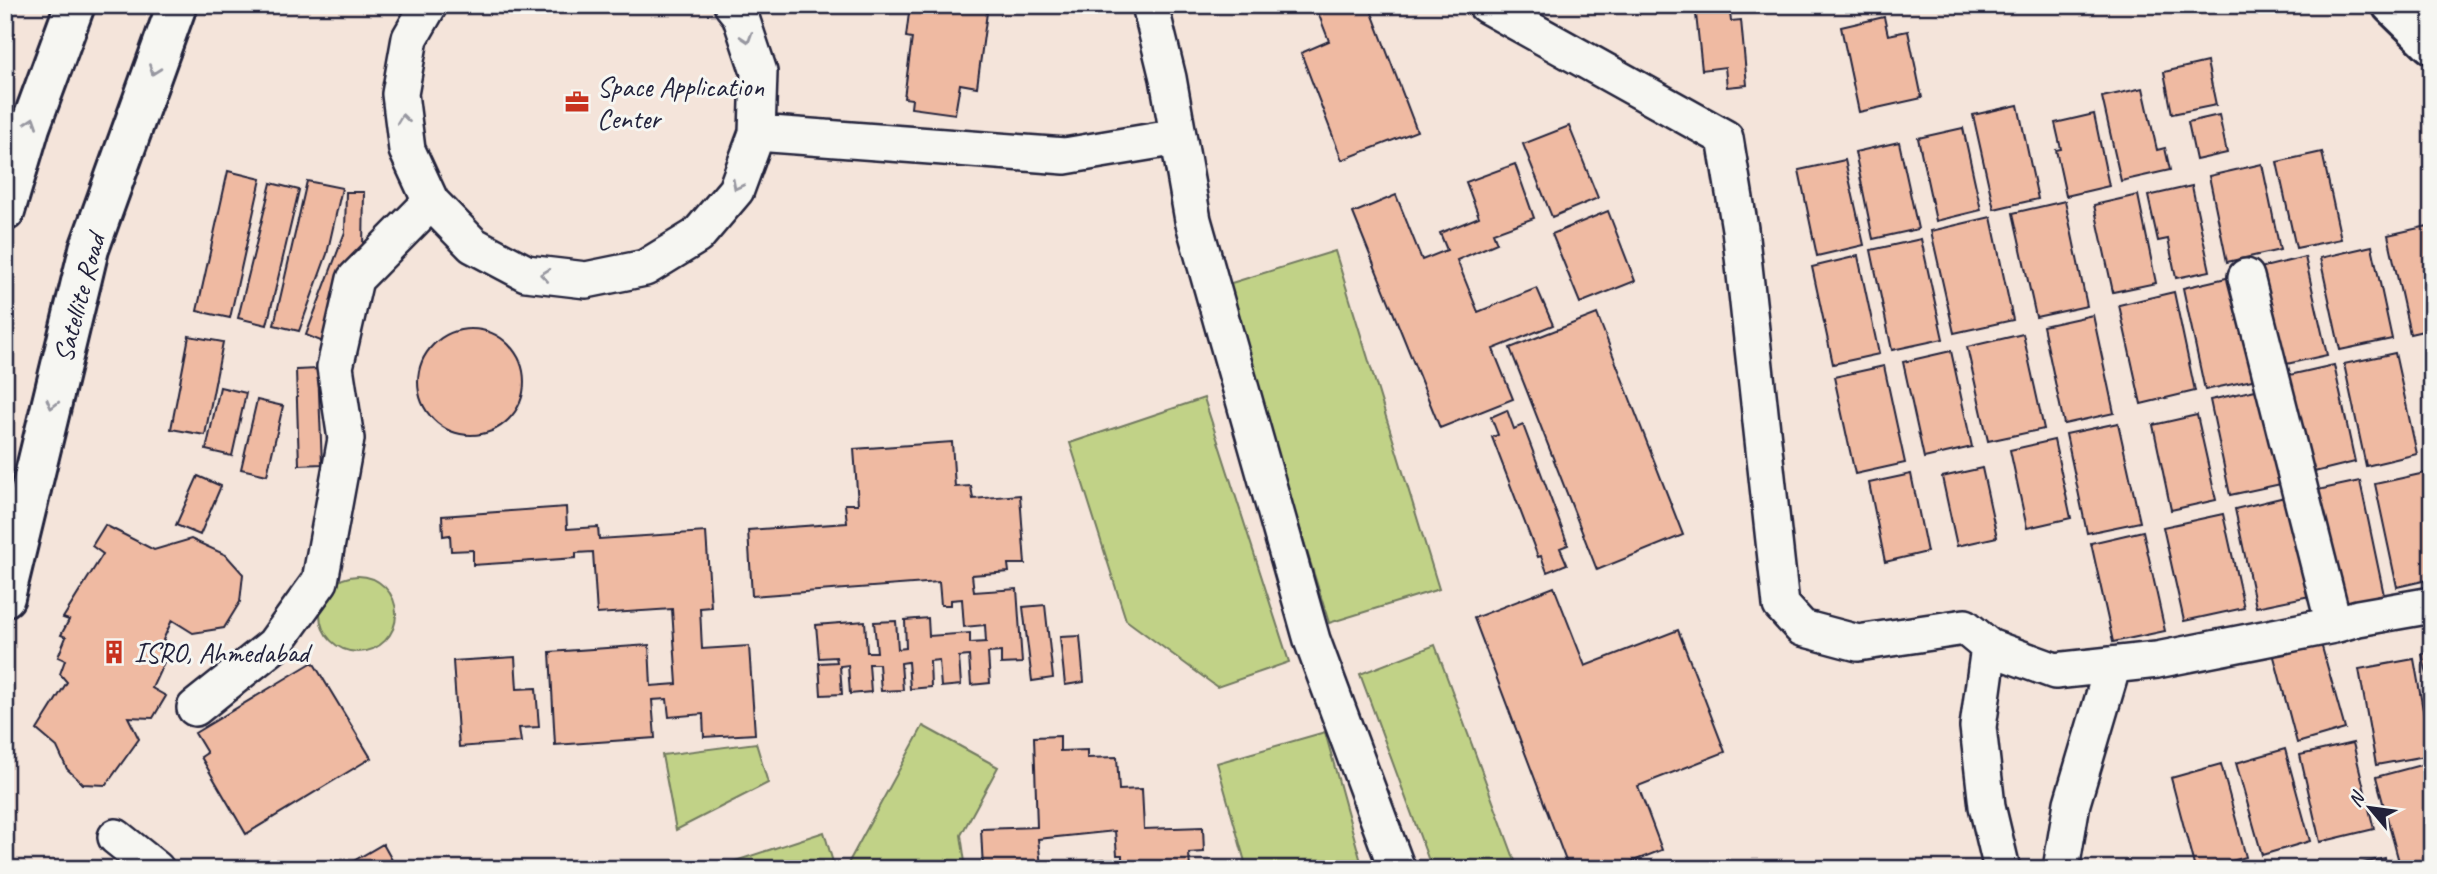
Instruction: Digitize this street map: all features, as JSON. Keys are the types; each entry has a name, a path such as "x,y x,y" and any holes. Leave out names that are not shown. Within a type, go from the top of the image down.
{"main road":[{"path":"5,211 30,127 75,5"},
{"name":"Satellite Road","path":"5,597 89,249 177,5"},
{"path":"2392,5 2432,44"}],"street":[{"path":"429,5 410,38 400,94 407,150 431,202 472,245 526,273 586,280 645,268 697,236 736,190 757,133 758,72 740,15 732,5"},
{"path":"1150,5 1168,78 1194,220 1312,640 1397,869"},
{"path":"1486,5 1725,138 1740,229 1781,605 1802,628 1858,643 1965,626 1989,647 2055,671 2157,660 2432,605"},
{"path":"757,133 1065,156 1178,137"},
{"path":"195,708 274,645 320,581 346,439 335,367 355,279 431,202"},
{"path":"2246,276 2334,625"},
{"path":"1989,647 1978,727 1987,806 2002,869"},
{"path":"2061,869 2072,803 2113,665"},
{"path":"116,836 156,869"}],"green space":[{"path":"1335,251 1439,589 1329,623 1225,285"},
{"path":"1204,398 1289,662 1217,687 1126,620 1070,443"},
{"path":"358,576 372,579 385,587 393,600 396,614 393,628 385,641 372,649 358,652 344,649 331,641 323,628 320,614 323,600 331,587 344,579"},
{"path":"1435,645 1518,869 1432,869 1360,674"},
{"path":"923,726 998,767 961,835 966,869 845,869"},
{"path":"1325,732 1363,869 1247,869 1217,763"},
{"path":"756,743 768,783 676,830 662,755"},
{"path":"824,832 835,869 711,869"}],"building":[{"path":"910,5 988,5 977,87 960,84 955,114 911,108 912,99 904,98 912,38 906,37"},
{"path":"1315,5 1369,5 1417,131 1342,160 1301,53 1329,41"},
{"path":"1595,5 1628,5 1629,9 1596,13"},
{"path":"1695,5 1729,5 1731,21 1741,20 1747,85 1727,87 1725,67 1702,70"},
{"path":"1884,17 1888,35 1908,31 1922,98 1859,112 1841,27"},
{"path":"2207,62 2216,105 2172,114 2164,72"},
{"path":"2143,88 2157,150 2165,148 2170,170 2121,181 2102,97"},
{"path":"2018,105 2038,199 1994,209 1973,115"},
{"path":"2094,114 2109,186 2066,196 2056,150 2061,149 2055,123"},
{"path":"2219,115 2227,153 2196,160 2188,122"},
{"path":"1569,126 1598,198 1552,217 1523,144"},
{"path":"1963,128 1981,210 1936,221 1918,138"},
{"path":"1899,142 1918,229 1873,239 1855,152"},
{"path":"2322,152 2341,239 2296,248 2277,162"},
{"path":"1845,160 1864,245 1817,256 1799,170"},
{"path":"1515,164 1534,218 1493,233 1497,243 1457,260 1478,312 1537,288 1553,325 1493,349 1513,399 1440,428 1353,213 1396,195 1422,260 1447,250 1440,233 1479,217 1466,182"},
{"path":"2262,164 2280,250 2227,262 2209,176"},
{"path":"228,171 261,179 230,318 197,311"},
{"path":"307,181 342,188 327,254 299,331 274,325"},
{"path":"271,183 299,190 267,325 238,318"},
{"path":"2192,186 2210,271 2176,278 2168,239 2158,241 2148,196"},
{"path":"346,192 364,192 363,247 323,342 306,335 345,232"},
{"path":"2138,195 2156,283 2113,292 2094,205"},
{"path":"2065,201 2087,306 2036,317 2013,213"},
{"path":"1608,211 1635,281 1580,303 1552,234"},
{"path":"1991,217 2013,320 1954,333 1931,231"},
{"path":"2432,225 2432,329 2410,334 2388,235"},
{"path":"1921,239 1943,339 1892,350 1871,250"},
{"path":"2372,246 2392,339 2340,350 2320,258"},
{"path":"1858,256 1879,354 1833,364 1812,267"},
{"path":"2305,257 2327,355 2282,365 2256,269"},
{"path":"2235,276 2257,379 2205,390 2183,288"},
{"path":"2174,292 2195,391 2141,404 2119,305"},
{"path":"1597,314 1683,535 1597,570 1510,348"},
{"path":"2093,315 2114,413 2064,424 2043,326"},
{"path":"471,329 491,333 509,344 520,362 524,382 520,402 509,420 491,431 471,435 451,431 433,420 422,402 418,382 422,362 433,344 451,333"},
{"path":"2023,334 2044,429 1988,441 1967,347"},
{"path":"189,336 223,342 205,435 171,429"},
{"path":"1951,351 1972,447 1924,458 1903,362"},
{"path":"2432,351 2432,394 2423,353"},
{"path":"2395,353 2417,454 2366,466 2344,364"},
{"path":"2334,365 2355,462 2306,474 2285,376"},
{"path":"1884,366 1905,463 1855,474 1834,377"},
{"path":"318,369 322,464 299,465 296,370"},
{"path":"220,387 246,393 232,456 206,450"},
{"path":"2260,389 2281,484 2230,495 2210,400"},
{"path":"257,400 283,406 267,475 241,469"},
{"path":"1507,410 1514,429 1523,425 1568,545 1560,548 1567,564 1547,572 1541,556 1538,557 1492,437 1498,435 1491,417"},
{"path":"2197,415 2216,500 2171,510 2153,425"},
{"path":"2118,423 2140,522 2087,533 2066,434"},
{"path":"2054,440 2071,518 2027,528 2010,450"},
{"path":"952,442 955,487 971,486 973,499 1020,495 1025,564 1008,564 1009,572 972,575 974,592 1017,589 1022,663 1001,664 1001,652 988,653 990,683 971,685 969,656 959,657 961,685 941,687 939,660 930,661 931,687 910,689 908,662 901,663 903,690 881,691 879,664 869,664 871,692 850,694 848,665 840,666 842,694 821,695 819,663 837,662 836,657 819,658 816,625 865,621 867,652 877,652 874,622 896,621 898,649 906,648 905,620 928,618 929,636 970,633 970,643 986,642 985,625 964,627 962,599 951,600 951,605 941,605 939,582 752,596 748,530 847,523 845,504 858,504 854,449"},
{"path":"1982,468 1997,537 1957,546 1942,477"},
{"path":"2425,473 2432,503 2432,579 2397,587 2375,484"},
{"path":"1911,474 1927,552 1885,562 1869,483"},
{"path":"198,476 221,486 200,535 176,525"},
{"path":"2360,481 2384,595 2337,606 2313,491"},
{"path":"2289,496 2310,596 2256,607 2235,509"},
{"path":"566,507 567,529 598,527 599,539 706,532 711,607 700,608 702,649 749,646 755,734 704,737 703,714 669,717 667,699 652,700 655,738 555,745 550,652 649,645 651,686 677,684 672,609 597,614 593,552 576,553 576,558 473,565 473,550 451,551 450,535 443,536 442,516"},
{"path":"2223,514 2244,608 2184,621 2163,527"},
{"name":"ISRO, Ahmedabad","path":"105,525 154,550 191,539 226,555 243,574 240,602 224,628 193,633 172,620 163,640 171,647 152,688 166,696 153,718 128,717 139,739 106,785 83,784 67,769 57,747 37,730 67,682 60,674 65,660 58,657 66,637 61,635 69,620 63,618 103,554 92,546"},
{"path":"2143,531 2165,631 2113,642 2091,543"},
{"path":"1554,587 1585,666 1678,630 1725,752 1638,786 1662,850 1613,869 1569,869 1474,618"},
{"path":"1045,605 1053,678 1032,681 1023,607"},
{"path":"1080,636 1084,682 1065,685 1060,637"},
{"path":"2320,640 2345,729 2297,743 2273,653"},
{"path":"2432,652 2432,695 2422,654"},
{"path":"515,657 517,689 536,688 539,727 519,728 521,742 459,747 453,661"},
{"path":"2414,659 2431,755 2376,765 2359,669"},
{"path":"313,662 371,758 246,834 201,757 207,753 195,733"},
{"path":"1060,736 1060,751 1087,750 1087,758 1117,757 1119,790 1142,789 1144,829 1203,827 1204,852 1189,853 1190,869 983,869 981,829 1037,827 1034,737","holes":["1115,831 1117,855 1122,855 1122,860 1104,862 1104,859 1041,866 1038,839"]},
{"path":"2353,743 2374,829 2320,842 2300,755"},
{"path":"2285,749 2310,841 2262,855 2236,763"},
{"path":"2432,762 2432,865 2401,869 2376,777"},
{"path":"2221,764 2246,857 2195,869 2171,778"},
{"path":"383,844 397,869 340,869"},
{"path":"2385,858 2387,869 2337,869"}],"place":[{"name":"Space Application Center","path":"577,102"},
{"name":"ISRO, Ahmedabad","path":"114,652"}]}
